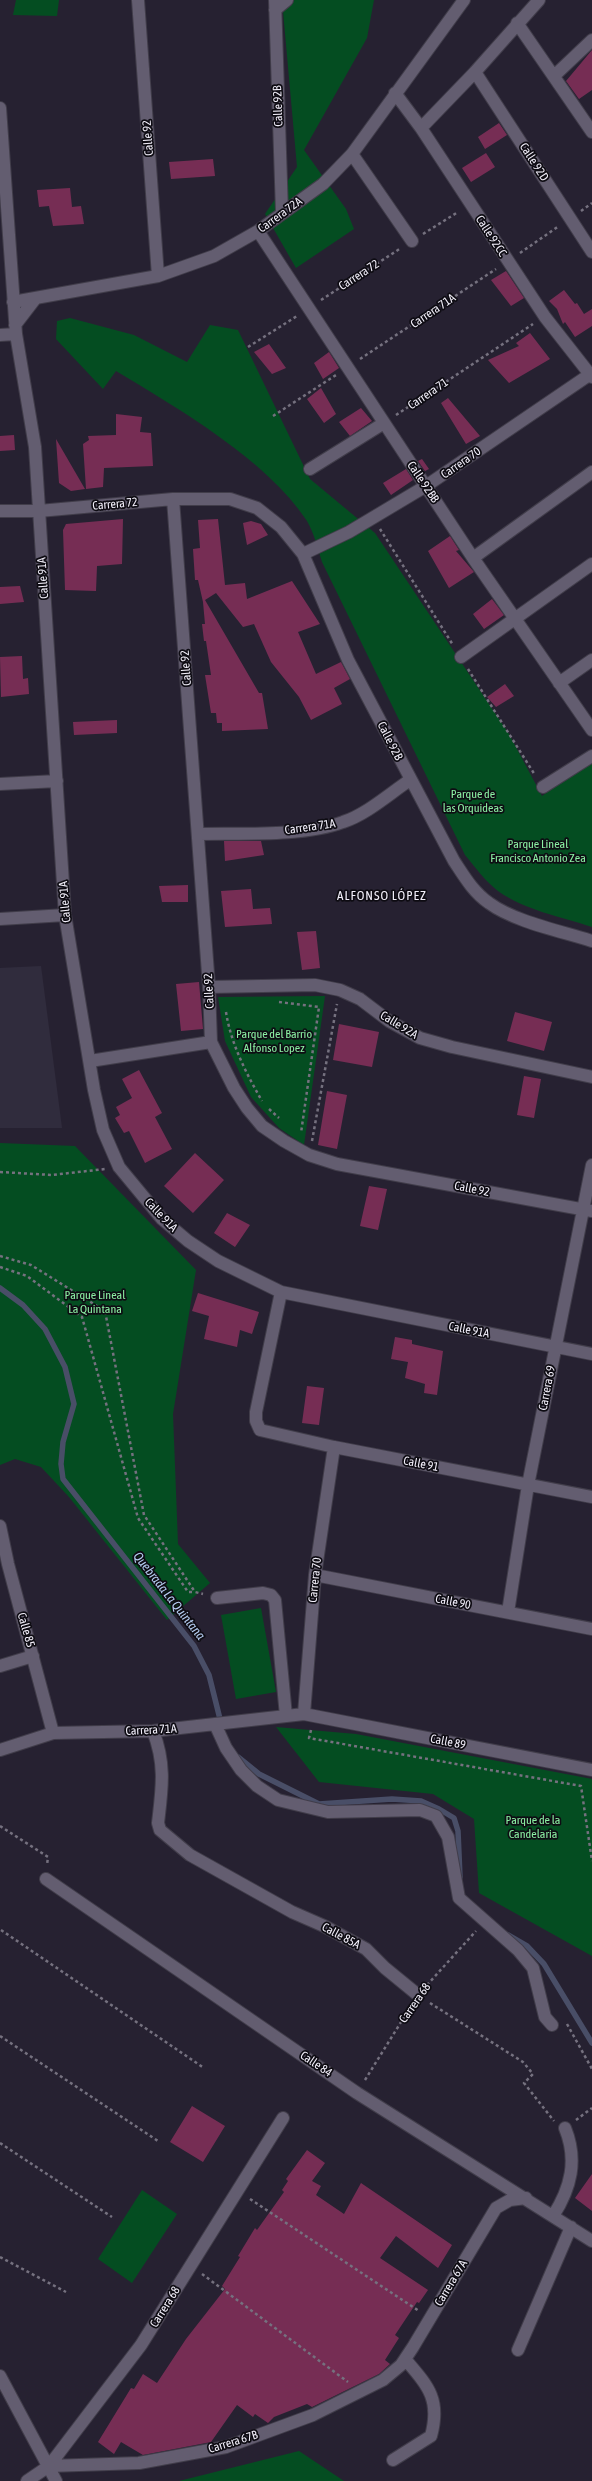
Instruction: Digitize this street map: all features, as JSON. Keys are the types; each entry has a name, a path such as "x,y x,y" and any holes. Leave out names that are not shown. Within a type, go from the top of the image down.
{"street":[{"name":"Calle 92","path":"138,0 158,276"},
{"path":"275,5 286,0"},
{"name":"Carrera 72A","path":"13,302 158,276 214,256 258,231 323,184 352,154 464,0"},
{"path":"421,128 475,72 539,0"},
{"name":"Calle 92B","path":"275,5 284,211"},
{"path":"517,23 592,132"},
{"path":"554,76 592,40"},
{"name":"Calle 92D","path":"475,72 592,252"},
{"name":"Calle 92CC","path":"395,93 421,128 507,262 545,317 591,374"},
{"name":"Calle 91A","path":"0,108 15,329 35,447 65,915 103,1130 119,1167 162,1219 188,1241 218,1261 281,1292 592,1354"},
{"path":"352,154 412,241"},
{"name":"Calle 92BB","path":"258,231 271,248 308,309 473,558 592,730"},
{"path":"0,335 15,329 35,299"},
{"name":"Carrera 70","path":"303,554 340,537 426,486 591,374"},
{"path":"310,469 384,423"},
{"path":"473,558 592,472"},
{"name":"Calle 92","path":"173,498 209,987 211,1042 234,1088 246,1108 262,1126 309,1155 337,1164 587,1211"},
{"name":"Carrera 72","path":"0,511 39,511 173,498 230,499"},
{"name":"Calle 92B","path":"230,499 257,508 281,527 303,554 348,660 454,861 471,886 489,904 514,916 592,941"},
{"path":"461,657 592,564"},
{"path":"559,683 592,660"},
{"path":"543,787 592,756"},
{"name":"Carrera 71A","path":"198,834 299,831 343,822 363,812 410,780"},
{"path":"0,784 57,781"},
{"path":"0,919 65,915"},
{"name":"Calle 92A","path":"209,987 315,985 340,990 360,999 389,1021 420,1038 452,1048 592,1077"},
{"path":"90,1061 211,1042"},
{"name":"Carrera 69","path":"508,1612 528,1485 554,1347 587,1211 592,1165"},
{"name":"Calle 91","path":"281,1292 266,1355 256,1421 260,1430 334,1447 592,1497"},
{"name":"Carrera 70","path":"309,1715 314,1576 334,1447"},
{"name":"Calle 85","path":"0,1526 4,1565 33,1656 54,1733"},
{"name":"Calle 90","path":"314,1576 592,1629"},
{"path":"217,1598 263,1593 271,1594 275,1600 286,1716"},
{"path":"0,1666 33,1656"},
{"name":"Carrera 71A","path":"0,1750 54,1733 154,1731 286,1716 309,1715"},
{"name":"Calle 89","path":"309,1715 592,1770"},
{"path":"216,1724 226,1748 241,1770 257,1786 278,1800 328,1812 420,1810 436,1816 448,1837 458,1898 518,1950 533,1968 545,2017 552,2025"},
{"name":"Calle 85A","path":"154,1731 161,1750 163,1770 158,1823 160,1830 190,1855 292,1912 324,1926 366,1949 385,1968 418,1995"},
{"name":"Calle 84","path":"46,1879 357,2093 526,2198 592,2241"},
{"name":"Carrera 68","path":"27,2481 49,2466 141,2345 283,2118"},
{"path":"553,2216 567,2191 572,2173 571,2143 561,2127"},
{"name":"Carrera 67A","path":"383,2380 405,2359 496,2208 510,2200 526,2198"},
{"path":"518,2350 571,2227"},
{"path":"393,2460 431,2436 435,2422 436,2406 429,2387 405,2359"},
{"path":"0,2376 56,2481"},
{"name":"Carrera 67B","path":"49,2466 139,2464 226,2447 313,2415 360,2390 383,2380"}],"path":[{"name":"Carrera 71A","path":"273,416 507,262 592,203"},
{"name":"Carrera 72","path":"248,347 470,204"},
{"name":"Carrera 71","path":"384,423 545,317"},
{"path":"309,1155 340,990"},
{"path":"272,1002 319,1007 300,1136 294,1131"},
{"path":"226,1009 229,1029 246,1073 265,1106 283,1121"},
{"path":"0,1172 52,1175 119,1167"},
{"path":"0,1256 31,1265 105,1311 144,1515 195,1592"},
{"path":"0,1267 27,1276 82,1317 138,1518 188,1592 195,1592 217,1598"},
{"path":"309,1715 309,1738 581,1786 592,1861"},
{"path":"0,1826 48,1856"},
{"name":"Carrera 68","path":"357,2093 418,1995 484,1922"},
{"path":"1,1930 204,2068"},
{"path":"418,1995 523,2062 533,2074 524,2083 561,2127"},
{"path":"552,2025 562,2016 592,2068"},
{"path":"0,2036 158,2141"},
{"path":"0,2143 112,2217"},
{"path":"238,2191 416,2309 428,2321"},
{"path":"0,2257 66,2292"},
{"path":"190,2266 360,2390"}],"shaded area":[{"path":"41,966 62,1128 0,1128 0,968"}],"green space":[{"path":"16,0 59,0 57,16 13,15"},
{"path":"282,0 374,0 367,38 304,150 346,209 354,229 296,268 265,214 297,167"},
{"name":"Parque Lineal Francisco Antonio Zea","path":"70,318 134,335 187,362 210,325 238,330 310,479 375,533 509,734 542,796 592,760 592,927 531,908 508,898 480,874 465,855 322,562 314,536 307,521 290,499 269,477 246,457 194,419 116,371 103,389 56,339 57,321"},
{"name":"Parque del Barrio Alfonso Lopez","path":"325,996 304,1145 279,1128 251,1097 225,1041 218,997"},
{"name":"Parque Lineal La Quintana","path":"0,1143 75,1146 196,1270 173,1414 178,1544 210,1583 167,1620 69,1497 41,1467 15,1459 0,1465"},
{"path":"261,1608 276,1692 236,1699 221,1615"},
{"name":"Parque de la Candelaria","path":"276,1727 356,1734 592,1779 592,1956 479,1893 474,1819 433,1794 319,1782"},
{"path":"142,2190 177,2214 132,2283 98,2259"},
{"path":"299,2451 344,2481 179,2481"}],"building":[{"path":"592,50 592,90 579,99 566,81"},
{"path":"499,123 507,135 485,149 478,137"},
{"path":"486,153 495,167 471,182 462,168"},
{"path":"213,159 215,176 171,179 169,162"},
{"path":"70,188 72,207 81,206 84,224 53,226 49,206 39,207 37,190"},
{"path":"506,271 524,298 511,306 491,280"},
{"path":"564,290 575,304 577,303 584,314 592,309 592,326 575,337 565,322 563,324 557,309 549,301"},
{"path":"530,333 550,359 509,383 488,360 519,346 516,343"},
{"path":"269,344 286,368 272,374 254,352"},
{"path":"329,352 339,368 323,379 314,363"},
{"path":"321,388 336,414 324,423 307,399"},
{"path":"448,398 480,436 466,444 441,403"},
{"path":"361,408 372,421 350,436 339,422"},
{"path":"116,414 142,417 140,432 151,433 153,466 104,468 103,487 86,489 83,444 89,440 88,436 116,435"},
{"path":"14,435 15,450 0,451 0,436"},
{"path":"56,439 85,489 71,491 59,483"},
{"path":"422,459 429,469 425,471 418,461"},
{"path":"406,469 413,480 391,495 383,483"},
{"path":"123,519 122,564 97,566 96,591 65,590 63,530 66,524"},
{"path":"218,519 225,585 245,583 247,599 292,581 320,624 298,632 316,674 341,662 350,679 334,688 342,704 311,720 299,697 271,662 254,624 243,627 216,593 205,600 259,693 262,693 268,729 222,731 222,723 217,723 216,713 211,713 205,675 211,675 202,624 205,624 203,602 198,580 195,580 193,549 200,548 198,520"},
{"path":"251,521 261,524 268,535 247,545 243,523"},
{"path":"450,536 459,550 456,551 474,572 449,588 428,551"},
{"path":"20,586 24,602 0,604 0,587"},
{"path":"492,599 504,615 484,629 473,614"},
{"path":"22,656 23,679 28,678 29,694 1,697 0,657"},
{"path":"505,684 514,696 496,707 487,697"},
{"path":"117,720 117,733 74,735 73,722"},
{"path":"224,841 261,841 264,855 225,861"},
{"path":"188,885 188,902 162,902 159,886"},
{"path":"251,889 253,909 270,908 272,924 225,927 221,891"},
{"path":"316,931 320,968 302,970 297,932"},
{"path":"199,982 203,1029 181,1031 176,984"},
{"path":"515,1012 552,1022 544,1051 507,1041"},
{"path":"339,1024 379,1032 372,1067 333,1060"},
{"path":"139,1070 162,1113 155,1117 172,1149 145,1163 129,1131 124,1133 115,1118 120,1115 116,1107 132,1098 122,1079"},
{"path":"524,1076 541,1079 534,1118 517,1115"},
{"path":"327,1091 347,1095 337,1149 318,1145"},
{"path":"195,1153 224,1180 193,1213 164,1186"},
{"path":"369,1186 387,1189 378,1230 360,1226"},
{"path":"227,1213 250,1225 235,1247 214,1233"},
{"path":"198,1293 259,1312 252,1334 240,1330 237,1347 204,1339 209,1316 192,1311"},
{"path":"395,1337 412,1340 412,1344 443,1351 437,1395 424,1393 425,1384 405,1378 408,1362 391,1359"},
{"path":"307,1386 324,1388 319,1425 302,1423"},
{"path":"192,2106 225,2126 203,2162 170,2142"},
{"path":"307,2150 325,2163 312,2181 321,2186 316,2195 344,2214 361,2183 452,2245 438,2268 396,2236 380,2258 428,2290 419,2303 417,2302 395,2335 399,2338 385,2360 390,2364 379,2374 312,2407 307,2404 274,2417 268,2423 255,2414 253,2417 237,2405 211,2442 143,2455 121,2442 114,2454 98,2442 131,2388 134,2389 143,2374 157,2383 186,2339 225,2289 222,2286 240,2257 238,2256 255,2228 257,2230 284,2192 282,2190 288,2181 286,2179"},
{"path":"592,2174 592,2211 575,2198"}],"waterway":[{"name":"Quebrada La Quintana","path":"0,1288 23,1305 45,1329 65,1367 74,1404 63,1442 61,1464 63,1479 194,1646 209,1675 221,1723"},
{"name":"Quebrada La Quintana","path":"238,1757 259,1774 319,1804 392,1799 421,1801 439,1809 454,1818 458,1831 460,1877"},
{"name":"Quebrada La Quintana","path":"508,1935 527,1946 544,1964 592,2043"}],"district":[{"name":"ALFONSO LÓPEZ","path":"382,896"}],"park label":[{"name":"Parque de las Orquideas","path":"473,801"}]}
